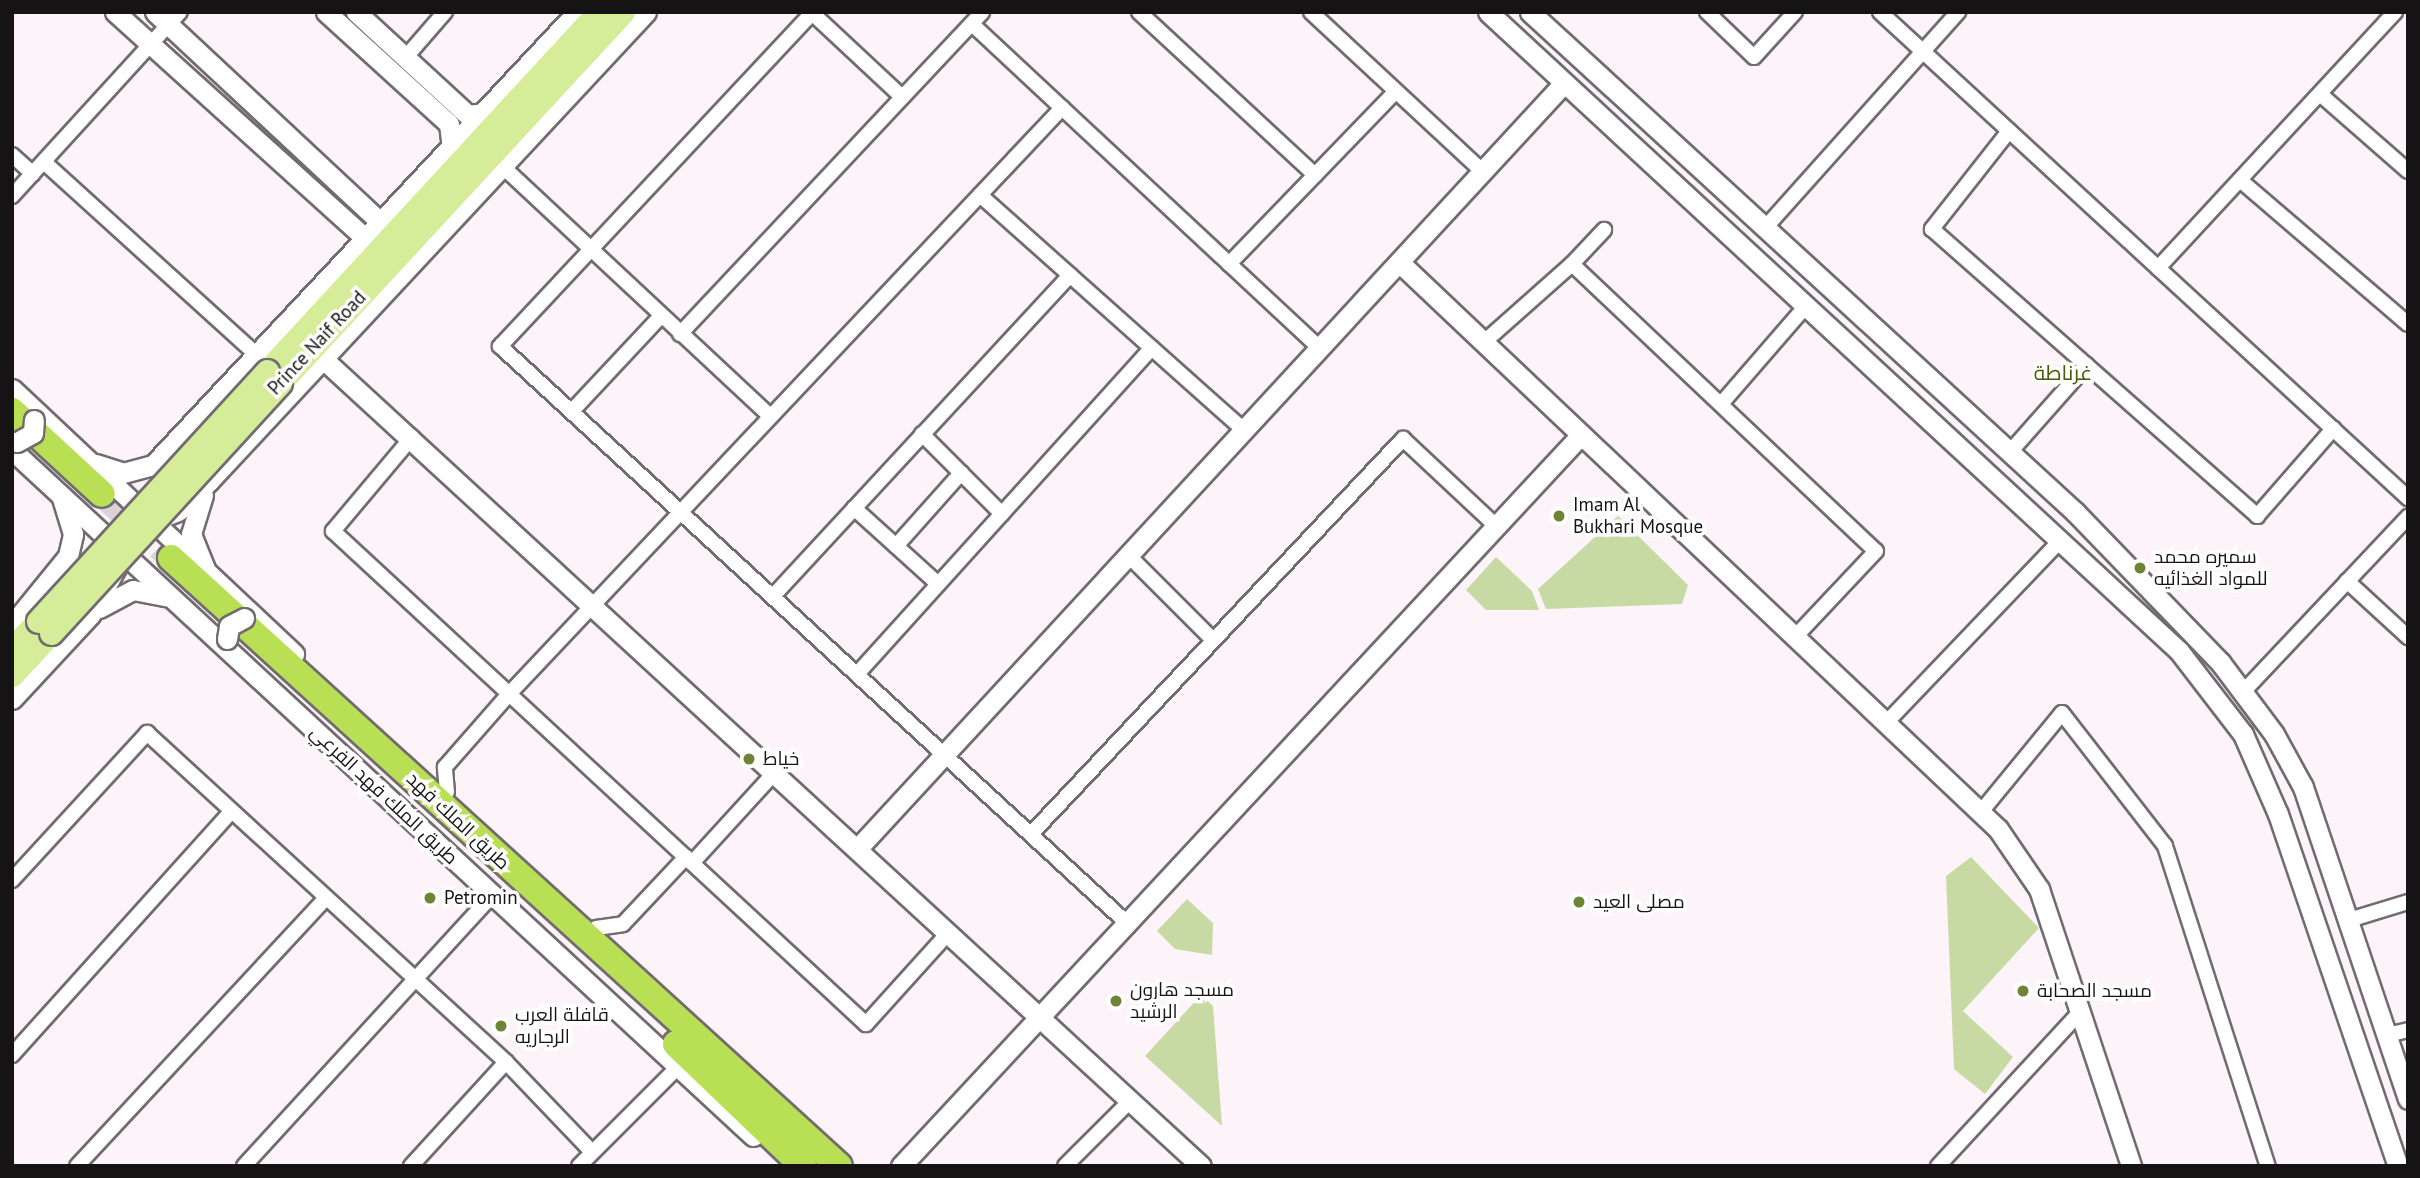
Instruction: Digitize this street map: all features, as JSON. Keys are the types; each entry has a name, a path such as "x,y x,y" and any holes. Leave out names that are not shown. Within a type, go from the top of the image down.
{"highway":[{"path":"19,428 101,502"},
{"name":"طريق الملك فهد","path":"161,560 677,1024 751,1084 839,1166"},
{"name":"طريق الملك فهد","path":"161,560 803,1166"}],"main road":[{"name":"Prince Naif Road","path":"12,675 45,627 269,371 598,12"},
{"name":"Prince Naif Road","path":"269,371 622,12"},
{"name":"Prince Naif Road","path":"12,648 45,627"}],"street":[{"path":"115,12 366,240"},
{"path":"326,12 449,124 452,149"},
{"path":"356,12 468,115 485,113"},
{"path":"405,58 445,12"},
{"name":"Prince Naif Road","path":"178,442 224,395 269,371 366,240 577,12"},
{"name":"Prince Naif Road","path":"47,588 88,551 171,516 209,481 646,12"},
{"path":"680,334 982,12"},
{"path":"1139,12 1315,175"},
{"path":"1311,12 1483,172"},
{"path":"1488,12 2058,543 2179,651 2243,734 2278,814 2398,1166"},
{"path":"1707,12 1754,57 1794,12"},
{"path":"1880,12 2408,498"},
{"path":"1765,228 1958,12"},
{"path":"2158,268 2395,12"},
{"path":"902,97 813,13 589,246 500,346 682,510 1129,925"},
{"path":"1539,15 2122,559 2243,692 2303,788 2408,1099"},
{"path":"12,196 150,45 168,16 382,224"},
{"path":"972,24 1320,348"},
{"path":"858,848 1564,83"},
{"path":"1229,264 1396,91"},
{"path":"2319,94 2408,171"},
{"path":"447,792 445,768 509,694 1062,108"},
{"path":"2009,131 1933,229 2257,516 2333,429"},
{"path":"12,155 33,174"},
{"path":"44,162 269,371"},
{"path":"502,166 771,416"},
{"path":"2240,180 2408,324"},
{"path":"325,203 340,184"},
{"path":"980,195 1244,430"},
{"path":"1483,343 1572,264 1604,230"},
{"path":"1399,262 1579,437 1980,813 2039,889 2132,1166"},
{"path":"1572,264 1876,551 1794,638"},
{"path":"774,595 1070,275"},
{"path":"1721,404 1805,307"},
{"path":"572,411 661,316"},
{"path":"858,673 1152,348"},
{"path":"322,358 412,437 1044,1018 1201,1166"},
{"path":"2010,452 2087,365"},
{"path":"12,389 19,428 55,488 73,534 47,588 12,625"},
{"path":"224,395 224,413 235,427 260,425"},
{"path":"19,428 89,461 133,472 153,466 178,442"},
{"path":"922,434 1002,514"},
{"path":"412,437 333,531 866,1024 949,932"},
{"path":"901,1166 1044,1018 1579,437"},
{"path":"1031,834 1403,439 1497,527"},
{"path":"12,699 90,615 115,576 150,482 178,442"},
{"path":"89,461 101,502 131,532"},
{"path":"896,546 961,473"},
{"path":"209,481 191,534 209,573"},
{"path":"55,488 101,502 161,560"},
{"path":"854,508 939,584"},
{"path":"2243,692 2408,517"},
{"name":"طريق الملك فهد الفرعي","path":"131,532 161,560 209,573 253,620 596,928 751,1084"},
{"path":"1885,724 2058,543"},
{"path":"1128,555 1213,640"},
{"name":"طريق الملك فهد الفرعي","path":"161,560 169,597 231,648 492,895 789,1166"},
{"path":"2347,581 2408,637"},
{"path":"47,588 63,588 75,597 76,631"},
{"path":"90,615 133,590 169,597"},
{"path":"231,648 229,626 253,620"},
{"path":"1980,813 2062,713 2165,846 2268,1166"},
{"path":"12,880 146,733 229,814 506,1062 590,1150"},
{"path":"596,928 623,924 775,772"},
{"path":"12,1055 229,814"},
{"path":"244,1166 492,895"},
{"path":"77,1166 324,900"},
{"path":"2349,920 2408,902"},
{"path":"1938,1166 2080,1012"},
{"path":"2387,1035 2408,1030"},
{"path":"411,1166 506,1062"},
{"path":"579,1166 590,1150 678,1067"},
{"path":"1065,1166 1130,1101"}],"green space":[{"path":"1618,516 1688,585 1682,604 1546,609 1538,589"},
{"path":"1496,557 1532,591 1539,610 1486,610 1466,590"},
{"path":"1971,857 2039,928 1963,1011 2013,1057 1985,1094 1954,1069 1946,876"},
{"path":"1187,899 1213,923 1212,955 1175,949 1157,931"},
{"path":"1201,995 1213,1006 1222,1126 1145,1056"}],"tunnel":[{"path":"102,494 171,558"}],"place":[{"name":"Imam Al Bukhari Mosque","path":"1559,516"},
{"name":"سميره محمد للمواد الغذائيه","path":"2140,568"},
{"name":"خياط","path":"749,759"},
{"name":"Petromin","path":"430,898"},
{"name":"مصلى العيد","path":"1579,902"},
{"name":"مسجد الصحابة","path":"2023,991"},
{"name":"مسجد هارون الرشيد","path":"1116,1001"},
{"name":"قافلة العرب الرجاريه","path":"501,1026"}],"district":[{"name":"غرناطة","path":"2063,373"}]}
